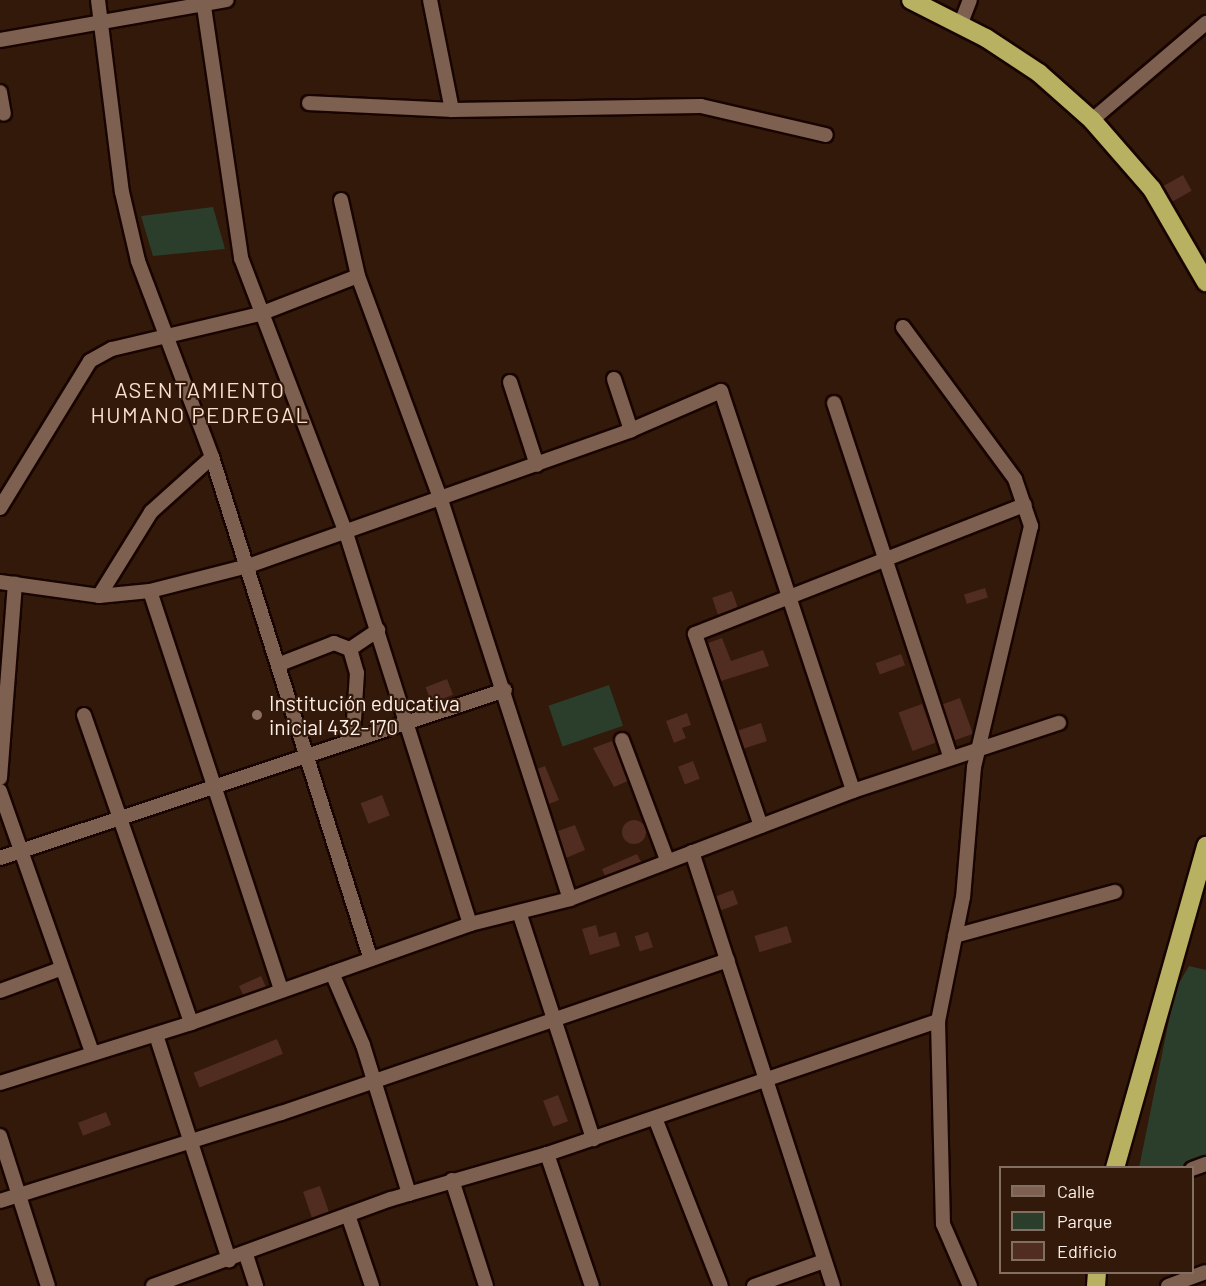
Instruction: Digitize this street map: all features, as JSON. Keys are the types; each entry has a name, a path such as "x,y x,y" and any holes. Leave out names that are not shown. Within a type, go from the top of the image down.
{"highway":[{"path":"910,0 961,23 1039,72 1092,120 1152,189 1206,282"},
{"path":"1115,1166 1206,846"}],"street":[{"path":"98,0 122,192 138,261 212,457 308,752 370,957"},
{"path":"0,40 203,1 227,0"},
{"path":"430,0 452,110"},
{"path":"961,23 970,0"},
{"path":"203,1 241,258 260,314 345,533 378,630 470,924"},
{"path":"1092,120 1206,23"},
{"path":"0,92 4,114"},
{"path":"309,104 452,110 701,106 826,135"},
{"path":"341,200 358,276 441,500 505,690 570,899"},
{"path":"0,508 90,361 112,349 167,340 260,314 358,276"},
{"path":"903,327 1016,479 1031,526 971,785 968,854 938,1021 943,1224 970,1286"},
{"path":"614,379 631,430"},
{"path":"510,382 537,465"},
{"path":"0,582 99,596 150,591 248,566 537,465 631,430 721,392 853,790"},
{"path":"834,403 883,565 950,756"},
{"path":"99,596 151,512 212,457"},
{"path":"761,826 695,633 883,565 1025,505"},
{"path":"0,778 15,584"},
{"path":"150,591 281,989"},
{"path":"350,649 378,630"},
{"path":"280,664 334,643 350,649"},
{"path":"350,649 357,673 352,737"},
{"path":"0,858 26,854 117,819 308,752 352,737 408,724 505,690"},
{"path":"84,715 117,819 191,1023"},
{"path":"0,1083 92,1052 156,1035 281,989 332,973 370,957 470,924 520,915 570,899 853,790 982,745 1059,723"},
{"path":"622,740 667,860"},
{"path":"0,790 26,854 60,969 92,1052"},
{"path":"692,852 728,960 763,1082 833,1286"},
{"path":"955,936 1115,892"},
{"path":"520,915 552,1023 593,1139"},
{"path":"0,1201 374,1082 552,1023 728,960"},
{"path":"0,991 60,969"},
{"path":"332,973 374,1082 409,1194"},
{"path":"153,1286 246,1255 409,1194 593,1139 938,1021"},
{"path":"156,1035 192,1139 229,1260"},
{"path":"655,1118 721,1286"},
{"path":"0,1136 48,1286"},
{"path":"547,1154 592,1286"},
{"path":"452,1180 486,1286"},
{"path":"348,1215 372,1286"},
{"path":"246,1255 256,1286"},
{"path":"754,1286 824,1261"},
{"path":"1168,1286 1206,1272"}],"green space":[{"path":"213,207 225,249 153,256 141,216"},
{"path":"609,685 623,726 562,746 548,706"},
{"path":"1189,966 1206,970 1206,1172 1194,1177 1194,1166 1139,1166 1175,990"}],"building":[{"path":"1183,175 1192,191 1172,201 1164,186"},
{"path":"985,588 988,598 967,604 964,594"},
{"path":"732,591 738,608 718,615 712,598"},
{"path":"722,638 731,661 763,650 769,666 721,681 708,643"},
{"path":"901,654 905,665 880,675 876,663"},
{"path":"447,679 453,695 432,703 426,687"},
{"path":"960,698 973,734 955,740 942,704"},
{"path":"922,704 936,743 913,751 899,713"},
{"path":"687,713 691,725 682,728 686,738 674,743 666,721"},
{"path":"761,723 767,741 744,748 738,730"},
{"path":"612,741 628,781 614,787 593,748"},
{"path":"693,761 700,779 685,784 678,767"},
{"path":"545,766 559,800 549,804 537,769"},
{"path":"382,795 390,816 368,824 361,803"},
{"path":"634,820 642,824 646,832 642,840 634,844 626,840 622,832 626,824"},
{"path":"575,825 585,850 566,858 558,831"},
{"path":"637,854 641,862 605,876 602,869"},
{"path":"733,890 738,904 721,910 716,896"},
{"path":"596,925 599,937 616,932 620,946 590,955 582,929"},
{"path":"787,926 792,942 759,952 754,936"},
{"path":"648,932 653,947 640,952 635,936"},
{"path":"261,976 266,987 243,995 239,986"},
{"path":"277,1039 283,1054 200,1088 194,1073"},
{"path":"558,1095 568,1121 553,1127 543,1101"},
{"path":"106,1112 111,1125 83,1136 78,1123"},
{"path":"320,1186 329,1212 312,1218 303,1192"}],"place":[{"name":"Institución educativa inicial 432-170","path":"257,715"}],"district":[{"name":"ASENTAMIENTO HUMANO PEDREGAL","path":"200,402"}]}
